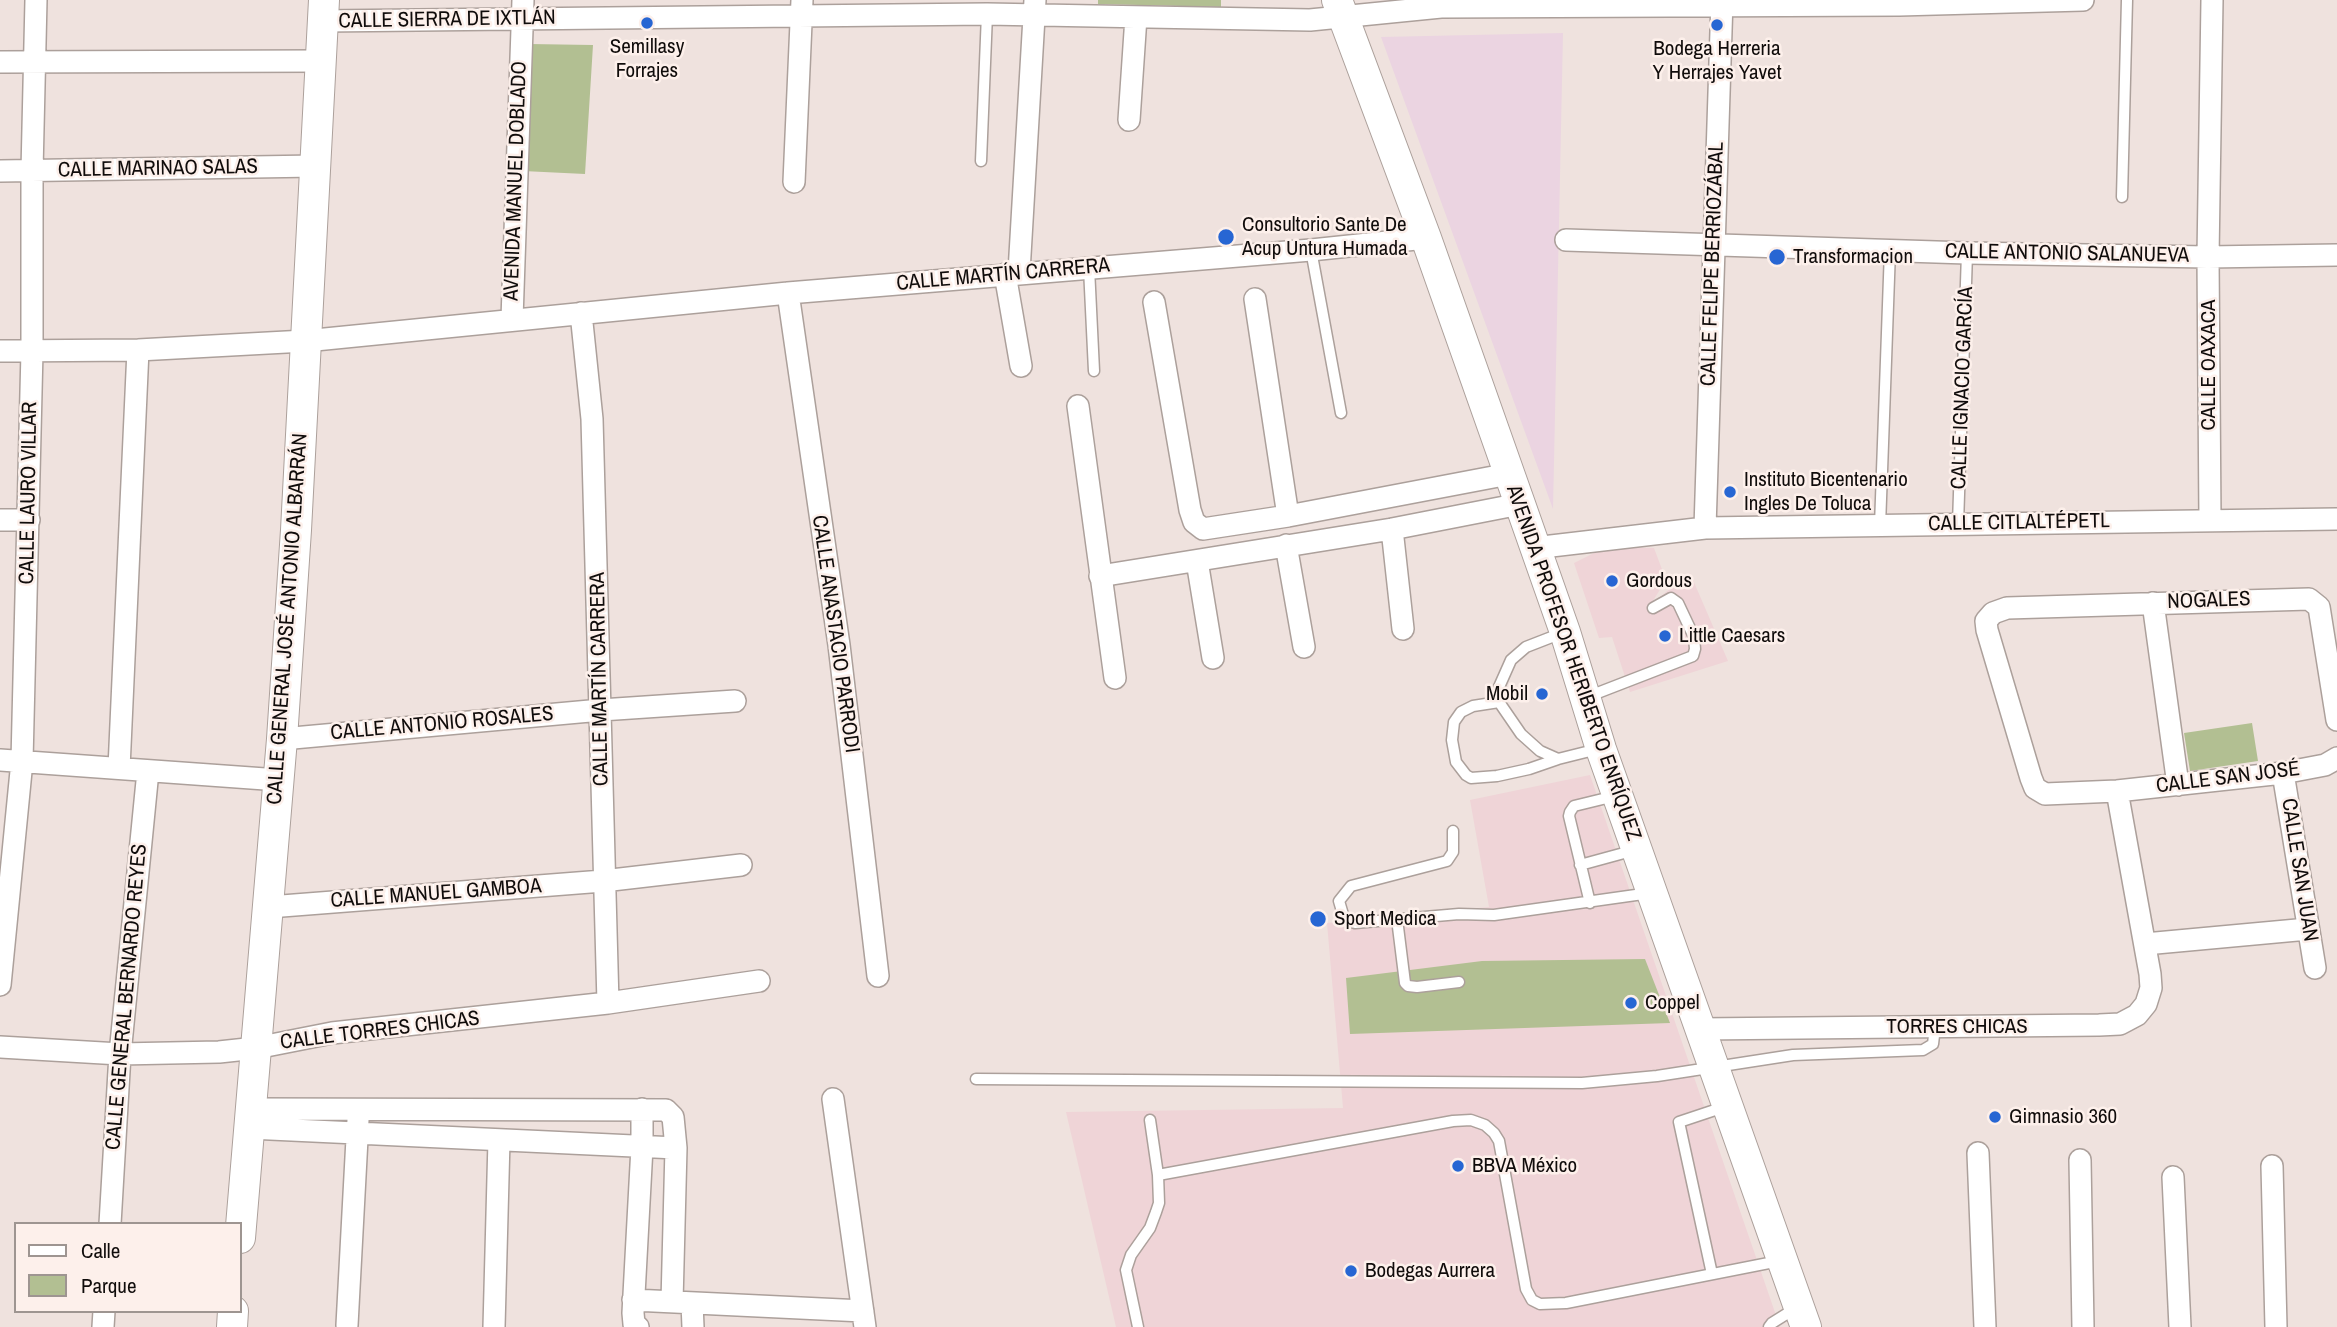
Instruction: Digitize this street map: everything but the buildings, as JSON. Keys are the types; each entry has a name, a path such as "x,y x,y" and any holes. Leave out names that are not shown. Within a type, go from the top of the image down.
{"main road":[{"name":"AVENIDA PROFESOR HERIBERTO ENRÍQUEZ","path":"1340,8 1426,238 1520,504 1601,749 1802,1317"},
{"name":"CALLE GENERAL JOSÉ ANTONIO ALBARRÁN","path":"241,1222 282,739 324,11"}],"street":[{"name":"CALLE LAURO VILLAR","path":"0,985 22,761 29,520 36,0"},
{"name":"CALLE SIERRA DE IXTLÁN","path":"324,11 802,8 987,14 1035,7 1136,17 1283,20 1340,8 2083,0"},
{"name":"CALLE OAXACA","path":"2210,521 2208,257 2211,0"},
{"name":"CALLE FELIPE BERRIOZÁBAL","path":"1704,528 1722,3"},
{"path":"1021,366 1012,273 1035,7"},
{"path":"794,182 802,8"},
{"name":"AVENIDA MANUEL DOBLADO","path":"512,319 523,9"},
{"path":"1129,120 1136,17"},
{"path":"0,62 320,61"},
{"name":"CALLE MARINAO SALAS","path":"0,172 316,166"},
{"name":"CALLE MARTÍN CARRERA","path":"0,351 138,350 305,341 788,293 1426,238"},
{"name":"CALLE ANTONIO SALANUEVA","path":"1566,240 1968,253 2208,257 2337,255"},
{"name":"CALLE ANASTACIO PARRODI","path":"788,293 839,645 878,976"},
{"path":"1255,299 1288,516"},
{"path":"1154,302 1190,510 1194,522 1203,529 1288,516 1509,474"},
{"name":"CALLE MARTÍN CARRERA","path":"581,313 593,419 608,1003"},
{"path":"120,768 138,350"},
{"path":"1078,406 1115,678"},
{"path":"1100,576 1392,529 1520,504"},
{"name":"CALLE CITLALTÉPETL","path":"1534,548 1704,528 2337,519"},
{"path":"0,520 29,520"},
{"path":"1392,529 1403,629"},
{"path":"1286,545 1304,647"},
{"path":"1197,561 1213,658"},
{"name":"NOGALES","path":"2035,788 1987,630 1986,621 1993,612 2007,608 2292,597 2314,600 2322,620 2337,720"},
{"path":"2153,603 2178,785"},
{"name":"CALLE ANTONIO ROSALES","path":"282,739 601,709 735,701"},
{"name":"CALLE SAN JOSÉ","path":"2035,788 2050,794 2178,785 2283,773 2325,765 2337,758"},
{"path":"0,760 278,780"},
{"name":"CALLE GENERAL BERNARDO REYES","path":"110,1222 120,1054 148,771"},
{"name":"CALLE SAN JUAN","path":"2283,773 2315,968"},
{"path":"2117,791 2145,944 2308,929"},
{"name":"CALLE MANUEL GAMBOA","path":"269,907 603,881 741,865"},
{"name":"TORRES CHICAS","path":"1700,1029 2120,1024 2137,1015 2146,1004 2151,988 2145,944"},
{"name":"CALLE TORRES CHICAS","path":"0,1047 120,1054 192,1054 256,1048 332,1033 608,1003 759,981"},
{"path":"634,1300 682,1302 833,1319 864,1319 834,1099"},
{"path":"347,1325 358,1108"},
{"path":"250,1119 358,1108 661,1109 670,1114 674,1124 682,1302 693,1327"},
{"path":"638,1327 634,1324 634,1300 642,1109"},
{"path":"250,1119 357,1134 676,1148"},
{"path":"494,1327 499,1140"},
{"path":"1978,1153 1985,1327"},
{"path":"2080,1160 2083,1327"},
{"path":"2272,1166 2276,1327"},
{"path":"2174,1177 2180,1327"}],"lane":[{"path":"2122,197 2127,0"},
{"path":"981,161 987,14"},
{"path":"1311,250 1341,413"},
{"path":"1880,526 1890,250"},
{"name":"CALLE IGNACIO GARCÍA","path":"1958,524 1968,253"},
{"path":"1089,268 1094,371"},
{"path":"1584,698 1693,656 1694,637 1678,603 1671,598 1653,608"},
{"path":"1558,759 1530,743 1499,702 1500,687 1511,660 1526,647 1564,632"},
{"path":"1499,702 1472,706 1461,712 1454,722 1452,740 1456,762 1465,775 1471,778 1529,769 1601,749"},
{"path":"1590,903 1569,816 1572,807 1617,795"},
{"path":"1453,831 1453,852 1447,861 1351,886 1339,901 1344,918 1355,923 1460,914 1494,915 1652,893"},
{"path":"1580,865 1636,849"},
{"path":"1397,919 1405,983 1417,987 1459,982"},
{"path":"976,1079 1582,1083 1646,1077 1793,1055 1923,1050 1933,1044 1935,1027"},
{"path":"1712,1274 1679,1122 1727,1105"},
{"path":"1138,1327 1126,1270 1131,1255 1150,1228 1159,1203 1150,1120"},
{"path":"1158,1175 1453,1121 1471,1120 1485,1125 1499,1141 1525,1289 1532,1300 1541,1304 1566,1303 1782,1260"},
{"path":"1769,1327 1772,1323 1802,1317"}],"shaded area":[{"path":"1563,33 1553,509 1381,37"},
{"path":"1606,547 1654,548 1666,580 1651,604 1690,573 1728,661 1630,692 1612,637 1599,638 1574,563"},
{"path":"1590,775 1780,1327 1116,1327 1066,1112 1343,1108 1327,923 1489,907 1470,800"}],"green space":[{"path":"1098,0 1221,0 1221,7 1098,4"},
{"path":"529,44 593,45 585,174 523,171"},
{"path":"2252,723 2258,761 2190,771 2184,733"},
{"path":"1645,959 1670,1023 1350,1034 1346,978 1482,961"}],"place":[{"name":"Semillasy Forrajes","path":"647,23"},
{"name":"Bodega Herreria Y Herrajes Yavet","path":"1717,25"},
{"name":"Consultorio Sante De Acup Untura Humada","path":"1226,237"},
{"name":"Transformacion","path":"1777,257"},
{"name":"Instituto Bicentenario Ingles De Toluca","path":"1730,492"},
{"name":"Gordous","path":"1612,581"},
{"name":"Little Caesars","path":"1665,636"},
{"name":"Mobil","path":"1542,694"},
{"name":"Sport Medica","path":"1318,919"},
{"name":"Coppel","path":"1631,1003"},
{"name":"Gimnasio 360","path":"1995,1117"},
{"name":"BBVA México","path":"1458,1166"},
{"name":"Bodegas Aurrera","path":"1351,1271"}]}
